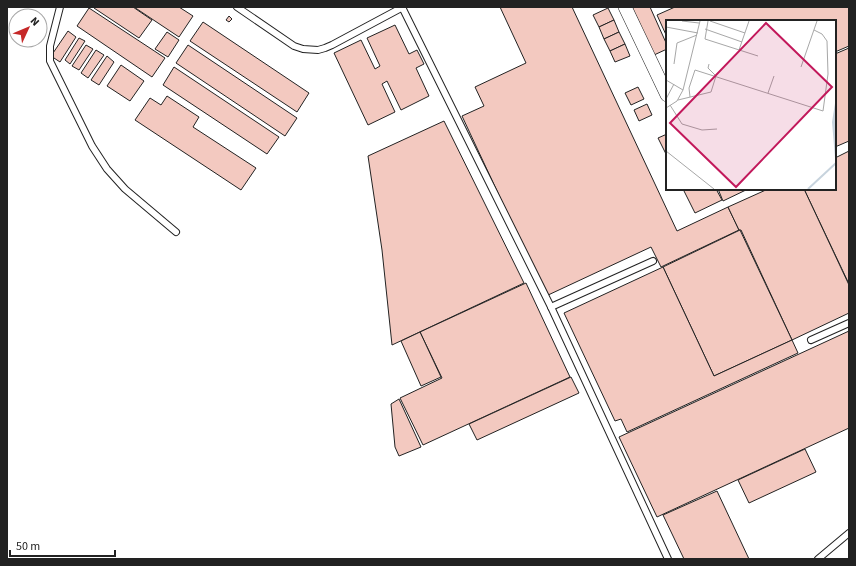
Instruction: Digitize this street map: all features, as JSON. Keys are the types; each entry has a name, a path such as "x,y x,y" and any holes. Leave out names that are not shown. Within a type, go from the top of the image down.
{"street":[{"path":"624,7 666,93"}],"lane":[{"path":"60,7 50,46 50,61 89,140 107,169 125,189 176,232"},
{"path":"237,7 294,46 303,49 318,50 332,45 403,7 551,307 668,559"},
{"path":"551,307 653,260"},
{"path":"811,340 849,323"},
{"path":"818,559 849,533"}],"building":[{"path":"133,7 152,20 139,38 94,8"},
{"path":"134,7 179,7 193,16 179,37"},
{"path":"500,7 572,7 677,231 728,207 739,230 661,267 651,247 546,296 462,116 484,106 475,87 526,63"},
{"path":"632,7 650,7 666,43 666,49 654,55"},
{"path":"675,7 849,7 849,46 836,52 836,20 666,20 666,35 657,15"},
{"path":"89,8 165,58 152,77 77,26"},
{"path":"608,8 614,20 599,27 593,15"},
{"path":"229,16 232,19 229,22 226,20"},
{"path":"614,20 619,32 604,39 599,27"},
{"path":"203,22 309,93 297,112 190,41"},
{"path":"395,25 409,54 417,50 424,64 416,68 429,96 401,110 387,81 382,84 395,112 368,125 334,53 361,40 375,69 380,66 367,38"},
{"path":"68,31 76,37 60,62 51,56"},
{"path":"167,32 179,40 168,57 155,49"},
{"path":"619,32 625,44 610,51 604,39"},
{"path":"79,38 85,41 70,64 65,60"},
{"path":"625,44 630,56 615,62 610,51"},
{"path":"86,45 93,49 79,70 72,66"},
{"path":"188,45 297,118 285,136 176,63"},
{"path":"849,48 849,141 836,147 836,54"},
{"path":"96,50 104,55 88,78 81,73"},
{"path":"107,56 114,62 99,85 91,80"},
{"path":"121,65 144,81 130,101 107,86"},
{"path":"174,67 279,137 267,154 163,85"},
{"path":"638,87 644,99 631,105 625,93"},
{"path":"167,96 199,117 193,127 256,168 241,190 135,120 150,98 161,105"},
{"path":"647,104 652,115 639,121 634,110"},
{"path":"444,121 524,283 392,345 382,250 368,156"},
{"path":"666,134 666,154 658,138"},
{"path":"849,151 849,284 804,190 836,190 836,158"},
{"path":"684,190 717,190 722,200 695,213"},
{"path":"718,190 746,190 723,201"},
{"path":"766,190 804,190 849,285 849,313 792,340 741,230 739,230 728,207"},
{"path":"740,230 792,340 714,376 663,267"},
{"path":"663,267 714,376 792,340 798,353 627,432 621,419 615,421 564,313"},
{"path":"526,283 570,377 423,445 400,398 442,378 420,332"},
{"path":"849,331 849,428 657,517 619,437"},
{"path":"420,332 441,377 421,386 401,341"},
{"path":"571,377 579,393 477,440 469,424"},
{"path":"399,399 421,447 399,456 395,447 391,404"},
{"path":"805,449 816,472 749,503 738,480"},
{"path":"717,491 749,559 684,559 663,515"}]}
